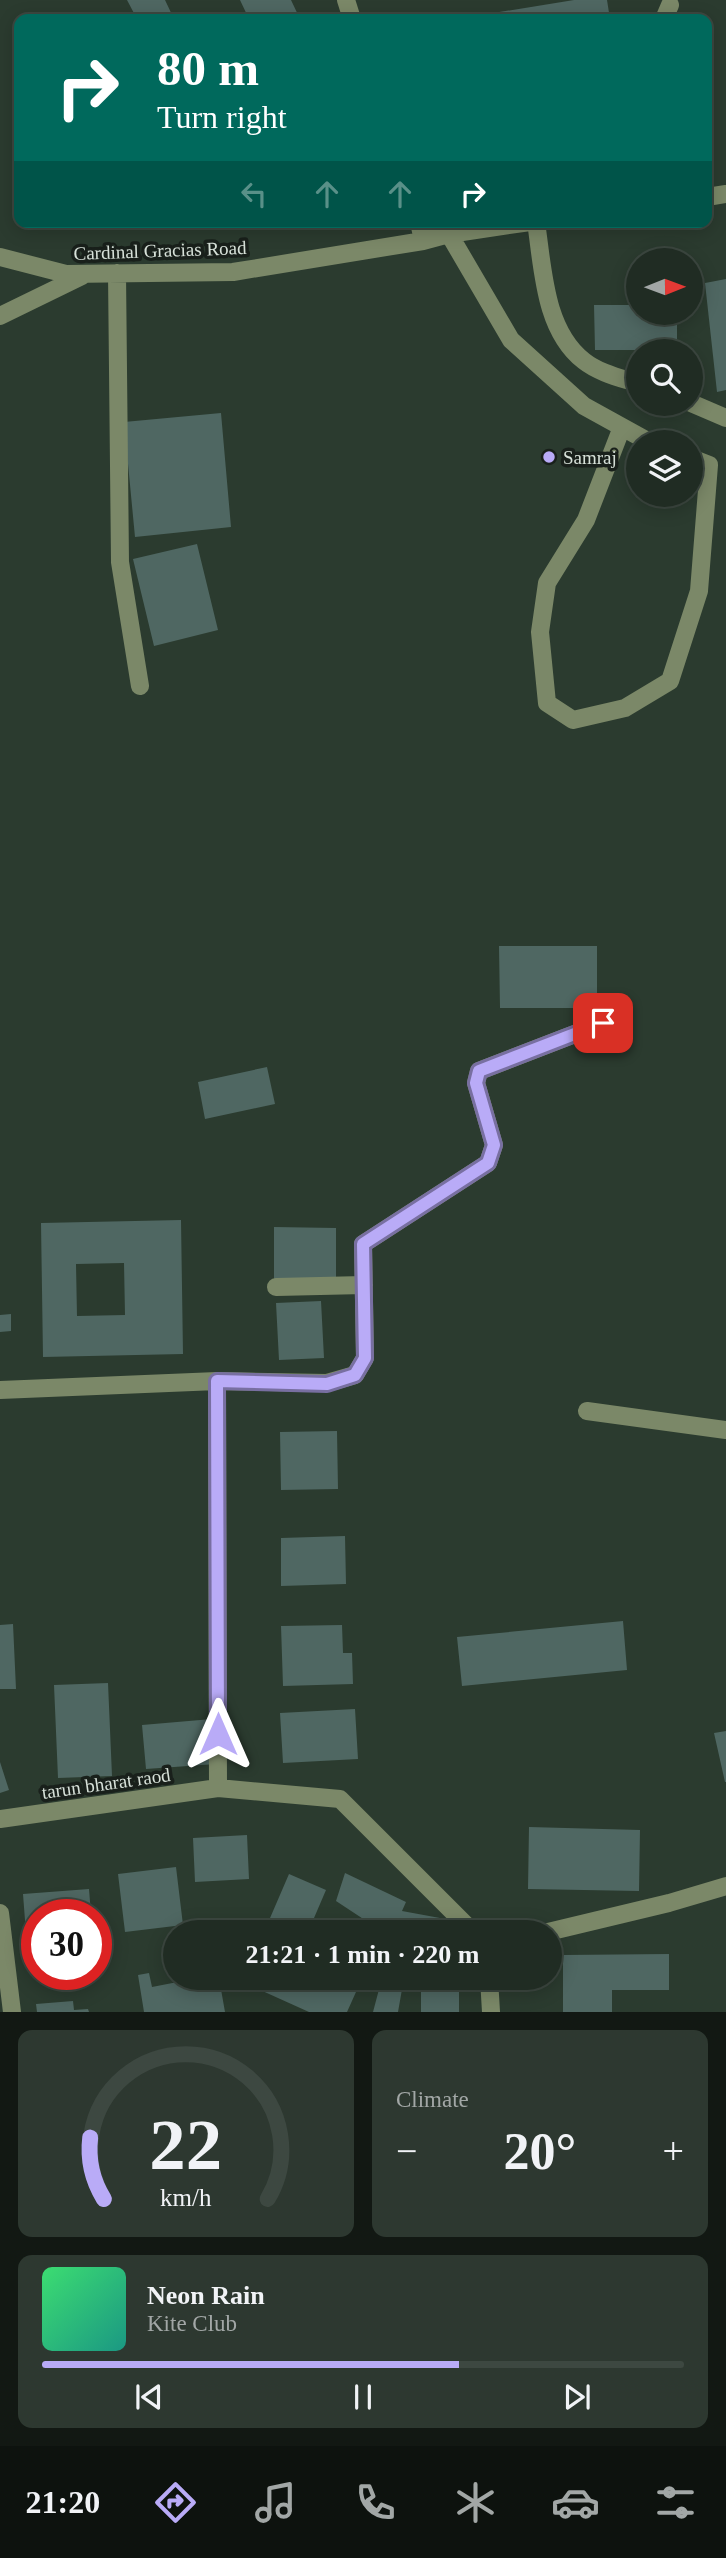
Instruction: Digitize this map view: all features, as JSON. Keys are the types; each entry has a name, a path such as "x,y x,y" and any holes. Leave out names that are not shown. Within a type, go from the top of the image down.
{"street":[{"path":"420,228 423,241"},
{"name":"Cardinal Gracias Road","path":"0,257 66,274 233,272 490,228"},
{"path":"537,228 547,292 560,333 585,362 626,379"},
{"path":"449,234 511,340 584,405 627,430"},
{"path":"117,273 120,562 140,686"},
{"path":"0,316 87,274"},
{"path":"703,408 726,418"},
{"path":"622,427 586,520 547,583 540,632 547,703 573,720 625,708 670,681 699,591 709,465 703,463"},
{"path":"0,1390 217,1381 327,1384 355,1375 365,1358 363,1244 488,1163 494,1145 476,1083 479,1071 603,1023"},
{"path":"276,1287 364,1285"},
{"path":"217,1381 218,1788"},
{"path":"587,1411 726,1430"},
{"name":"tarun bharat raod","path":"0,1819 218,1788 340,1799 461,1920"},
{"path":"562,1929 669,1903 726,1886"},
{"path":"0,1913 12,2012"},
{"path":"490,1990 491,2012"}],"building":[{"path":"127,0 165,0 172,14 134,14"},
{"path":"240,0 291,0 298,14 247,14"},
{"path":"574,0 607,0 609,14 487,14"},
{"path":"726,279 726,390 717,392 705,283"},
{"path":"594,305 626,305 626,326 677,326 677,339 626,339 626,350 595,350"},
{"path":"221,413 231,527 135,537 124,422"},
{"path":"197,544 218,630 154,646 133,559"},
{"path":"499,946 597,946 597,1008 500,1008"},
{"path":"267,1067 275,1104 205,1119 198,1082"},
{"path":"181,1220 183,1354 43,1357 41,1223","holes":["124,1263 125,1315 77,1316 76,1264"]},
{"path":"274,1227 336,1228 336,1281 274,1281"},
{"path":"321,1301 324,1358 279,1360 276,1303"},
{"path":"11,1314 11,1331 0,1332 0,1315"},
{"path":"337,1431 338,1489 281,1490 280,1432"},
{"path":"345,1536 346,1584 281,1586 281,1538"},
{"path":"623,1621 627,1670 462,1686 457,1637"},
{"path":"13,1624 16,1689 0,1689 0,1625"},
{"path":"342,1625 343,1653 352,1653 353,1684 283,1686 281,1626"},
{"path":"108,1683 112,1776 58,1778 54,1685"},
{"path":"355,1709 358,1759 283,1763 280,1713"},
{"path":"212,1719 216,1764 146,1769 142,1725"},
{"path":"726,1731 726,1782 725,1782 714,1733"},
{"path":"0,1762 9,1790 0,1793"},
{"path":"529,1827 640,1830 639,1891 528,1889"},
{"path":"247,1835 249,1879 195,1882 193,1838"},
{"path":"176,1867 182,1920 163,1920 163,1927 125,1932 118,1874"},
{"path":"345,1873 406,1902 402,1911 440,1918 365,1920 336,1901"},
{"path":"289,1874 326,1890 313,1920 269,1920"},
{"path":"89,1889 90,1899 23,1899 23,1894"},
{"path":"669,1954 669,1990 612,1990 612,2012 563,2012 563,1955"},
{"path":"149,1973 152,1987 163,1985 163,1990 221,1990 225,2012 144,2012 138,1975"},
{"path":"260,1990 356,1992 347,2012 309,2012"},
{"path":"379,1990 402,1990 398,2012 373,2012"},
{"path":"421,1990 459,1990 459,2012 421,2012"},
{"path":"73,2001 74,2010 88,2009 89,2012 37,2012 36,2004"}],"place":[{"name":"Samraj","path":"549,457"}],"route":[{"path":"218,1734 217,1381 327,1384 355,1375 365,1358 363,1244 488,1163 494,1145 476,1083 479,1071 603,1023"}]}
